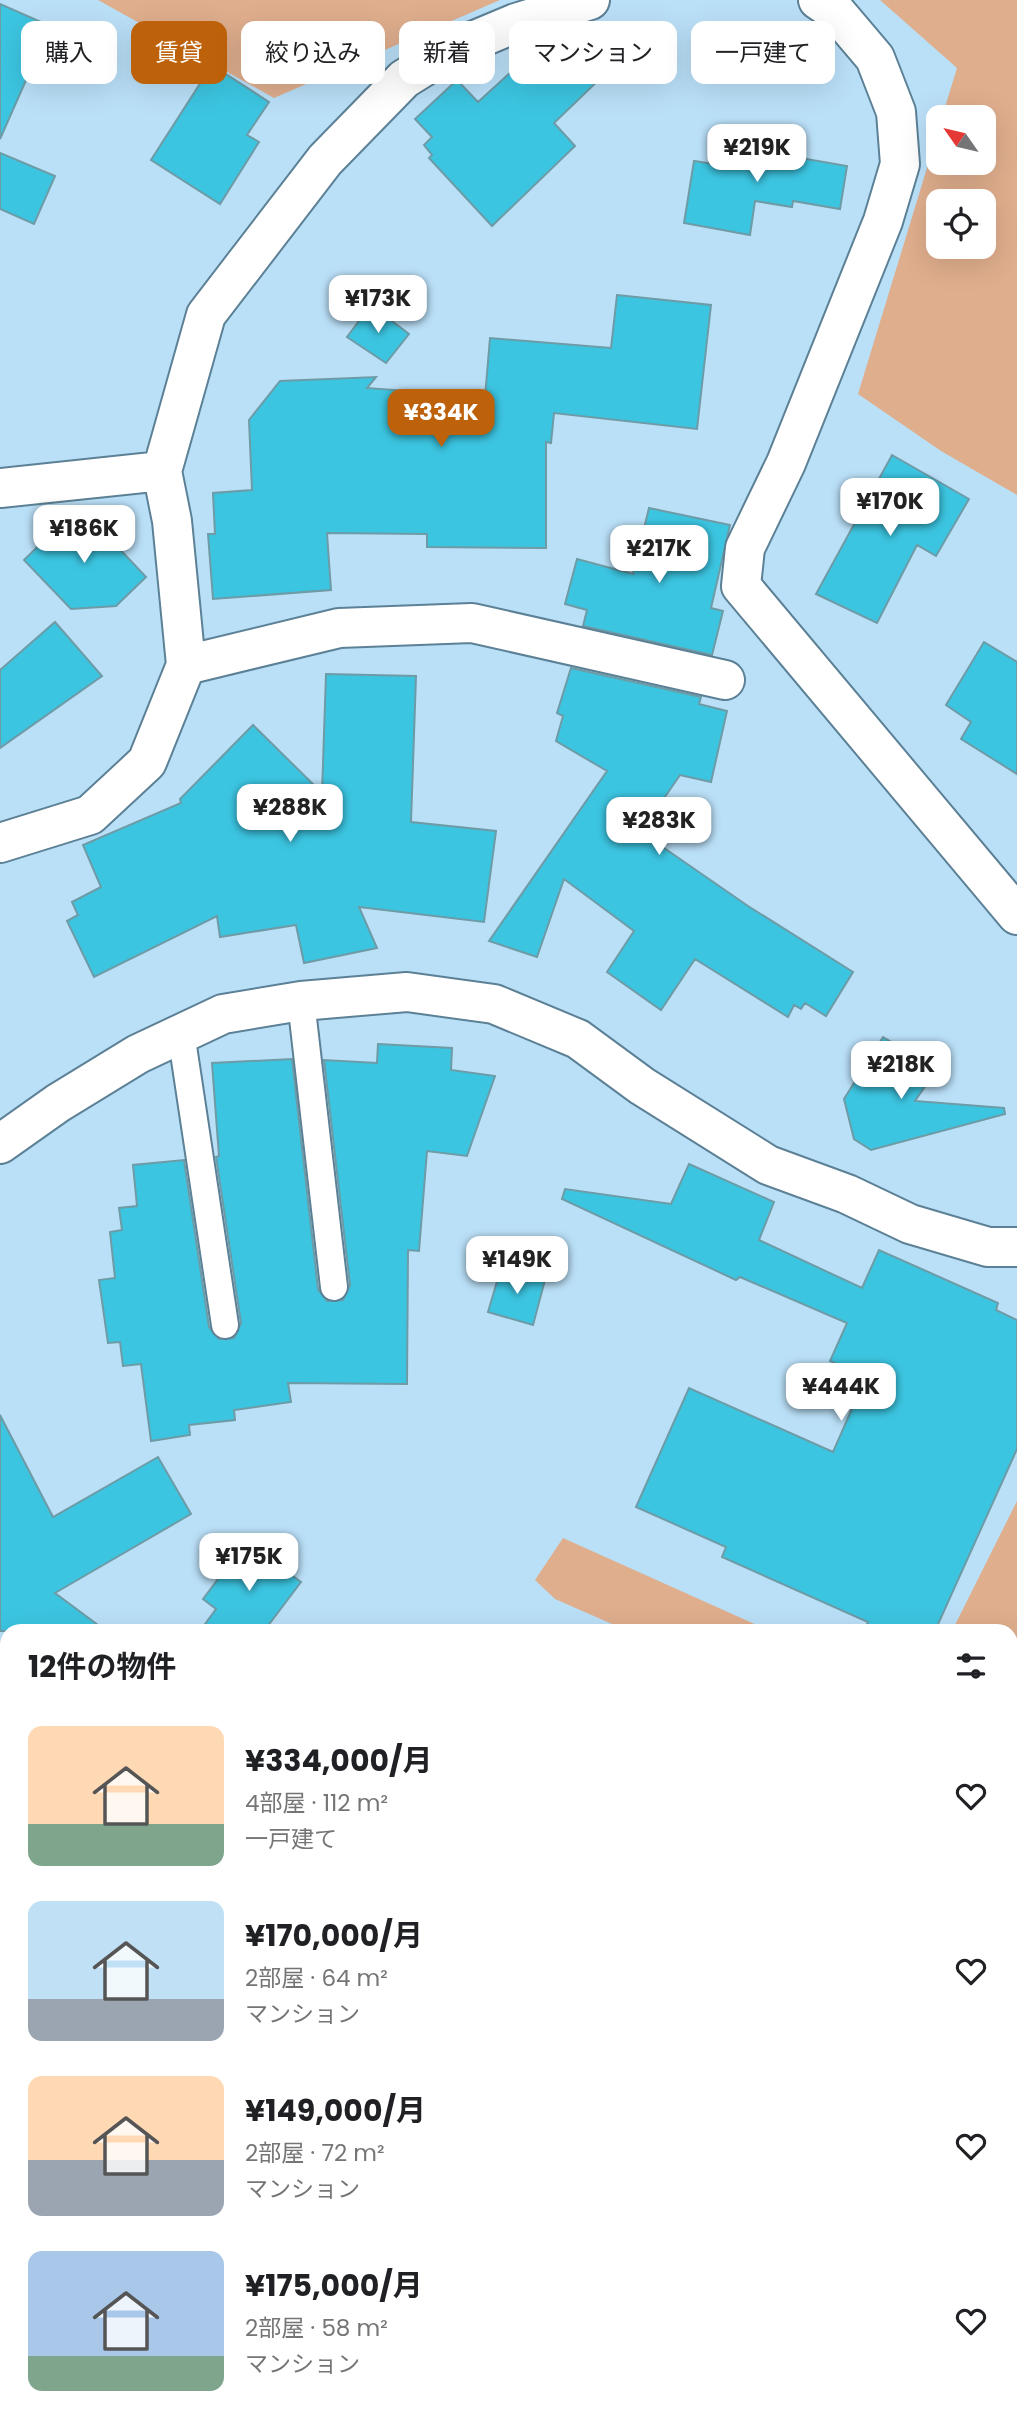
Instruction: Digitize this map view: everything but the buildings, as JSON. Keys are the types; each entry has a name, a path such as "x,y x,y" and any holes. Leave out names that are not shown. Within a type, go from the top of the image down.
{"street":[{"path":"0,843 90,815 147,762 186,664 172,521 162,471 206,315 325,160 404,79 449,51 516,23 590,0"},
{"path":"818,0 836,12 875,58 896,112 900,164 883,221 786,463 745,548 741,586 1017,915"},
{"path":"0,488 162,471"},
{"path":"186,664 339,628 472,623 725,680"},
{"path":"0,1144 58,1103 138,1054 223,1014 301,1001 407,992 494,1003 579,1039 642,1086 768,1165 847,1194 910,1224 988,1247 1017,1247"}],"lane":[{"path":"301,1001 334,1287"},
{"path":"181,1033 225,1325"}],"shaded area":[{"path":"98,0 500,0 452,21 399,21 399,44 385,50 385,21 241,21 241,80 227,72 227,21 136,21"},
{"path":"880,0 1017,0 1017,495 941,451 858,394 926,171 926,175 996,175 996,105 946,105 957,68"},
{"path":"249,84 306,84 274,98"},
{"path":"1017,1501 1017,1624 956,1624"},
{"path":"563,1538 754,1624 612,1624 555,1599 535,1580"}]}
